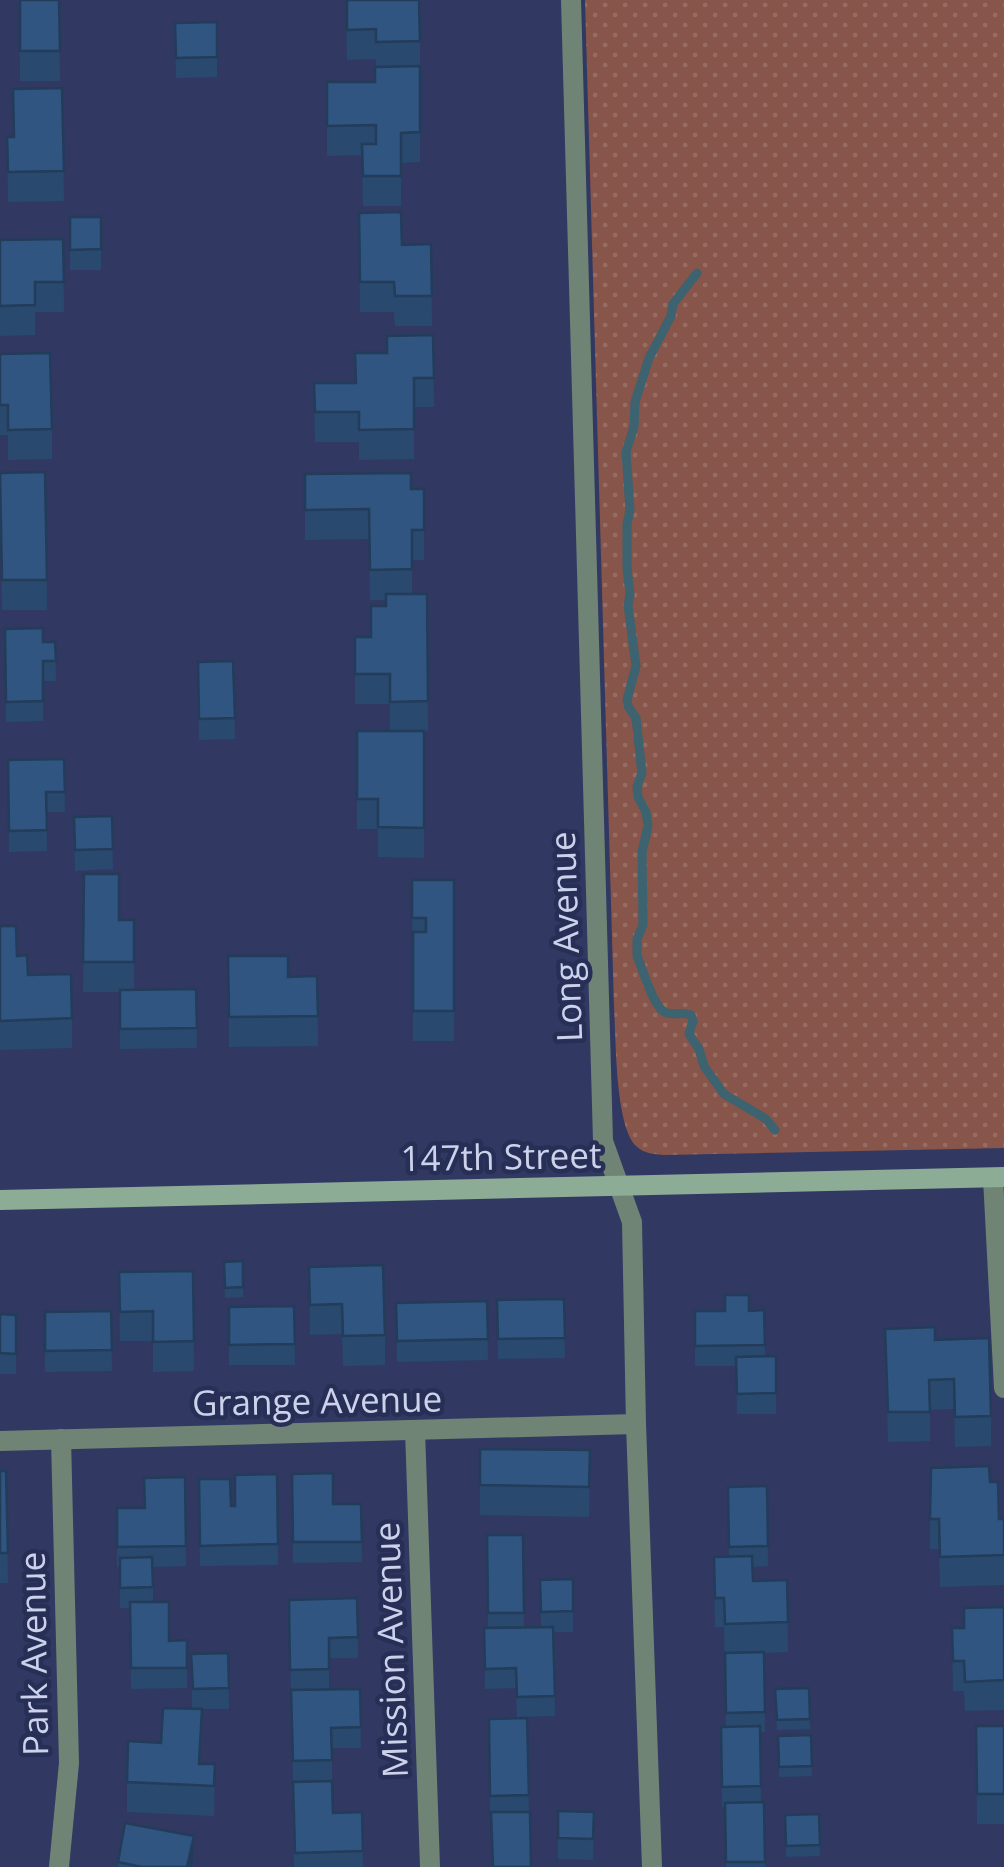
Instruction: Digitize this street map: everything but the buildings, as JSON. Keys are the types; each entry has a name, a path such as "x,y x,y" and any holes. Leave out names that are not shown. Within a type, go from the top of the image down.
{"main road":[{"name":"147th Street","path":"0,1200 999,1178"}],"street":[{"name":"Long Avenue","path":"571,0 603,1141 632,1222 652,1867"},
{"path":"999,1178 1004,1388"},
{"name":"Grange Avenue","path":"0,1441 636,1424"},
{"name":"Mission Avenue","path":"415,1430 430,1867"},
{"name":"Park Avenue","path":"58,1867 68,1763 61,1439"}],"shaded area":[{"path":"585,0 1004,0 1004,1148 665,1155 643,1151 629,1135 618,1080 614,1007"}],"waterway":[{"path":"697,273 673,304 671,316 649,358 635,402 634,427 626,452 630,510 628,605 636,666 627,700 636,718 642,773 638,797 648,826 642,852 643,925 637,939 637,956 662,1011 691,1015 689,1034 704,1066 724,1094 766,1119 775,1130"}]}
